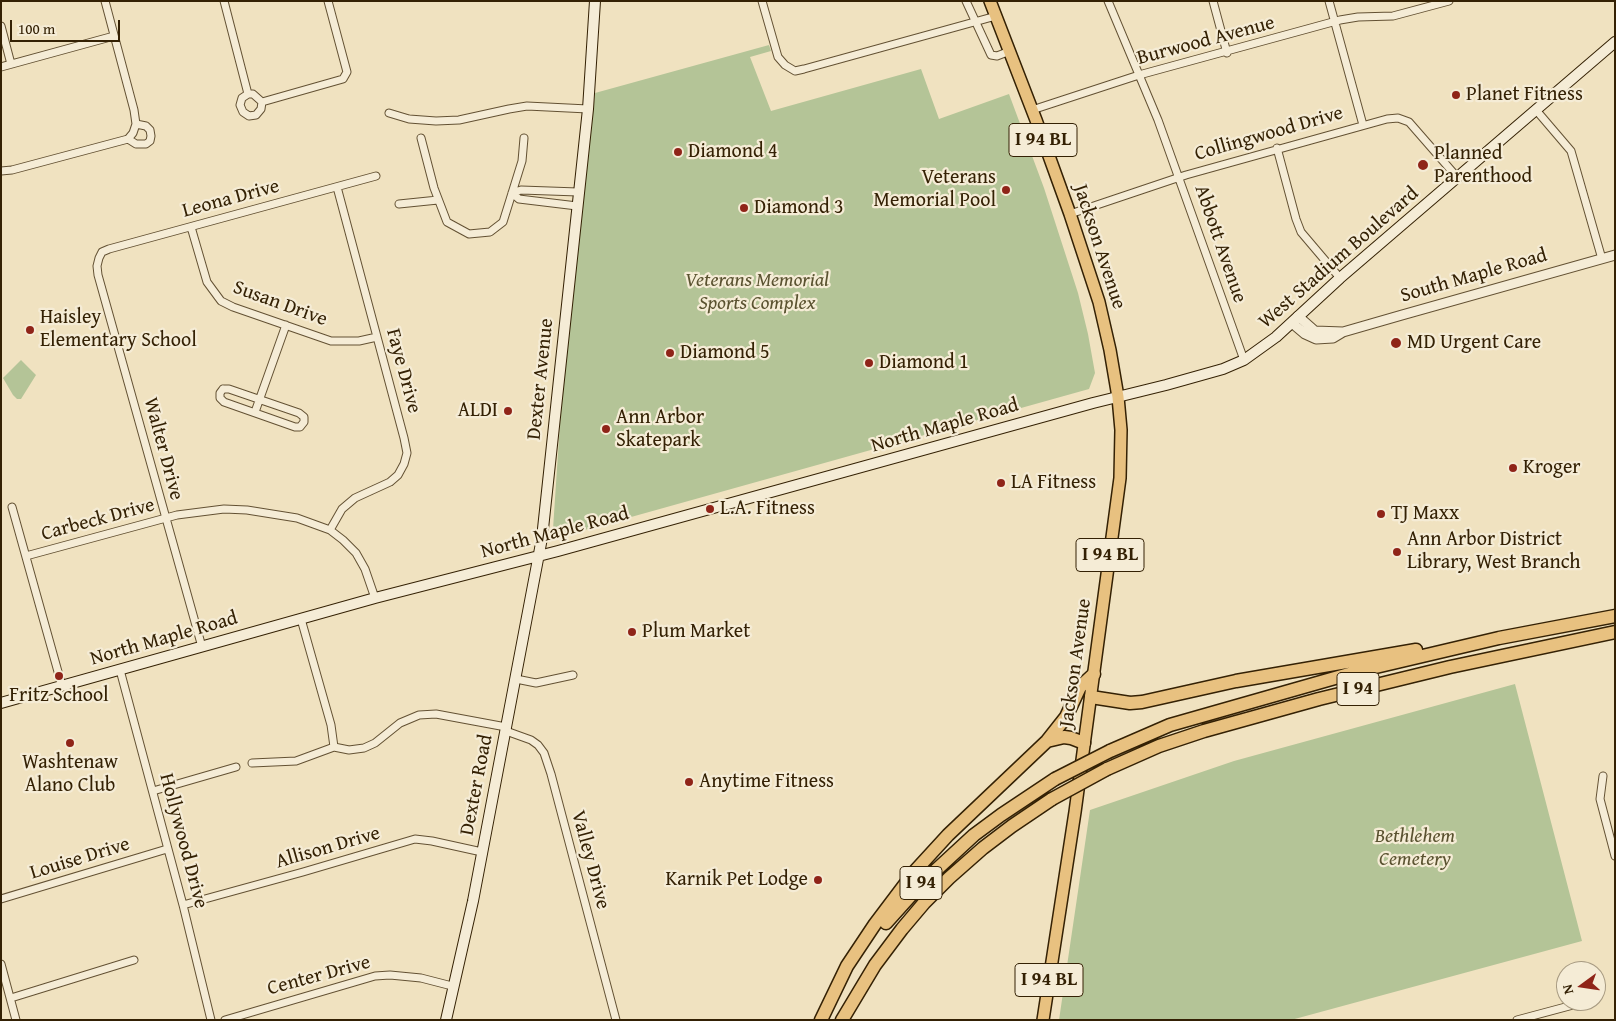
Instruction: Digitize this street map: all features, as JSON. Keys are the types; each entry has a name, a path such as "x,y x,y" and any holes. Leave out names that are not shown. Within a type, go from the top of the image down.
{"highway":[{"name":"I 94","path":"821,1020 851,971 896,910 922,883 974,835 1001,815 1055,779 1110,751 1179,722 1363,670 1474,644 1615,616"},
{"name":"I 94","path":"842,1020 875,965 902,928 949,878 1012,826 1052,799 1107,769 1159,746 1204,731 1319,699 1450,666 1615,632"},
{"path":"1091,697 1130,703 1142,702 1236,681 1430,648 1474,644"},
{"path":"821,1020 847,966 875,924 916,871 948,835 1047,741 1066,717 1080,688 1094,674"},
{"path":"1047,741 1064,737 1084,743"},
{"path":"846,1020 853,1000"}],"main road":[{"name":"Dexter Avenue","path":"539,556 546,506 588,109 595,1"},
{"name":"Jackson Avenue","path":"990,1 1070,214 1099,302 1110,350 1118,397 1121,430 1120,478 1091,697 1043,1020"},
{"name":"West Stadium Boulevard","path":"1244,360 1276,337 1340,278 1615,42"},
{"path":"1118,397 1223,369 1244,360"},
{"name":"North Maple Road","path":"1,703 375,598 539,556 1118,397"},
{"name":"Dexter Road","path":"446,1020 452,986 473,901 539,556"}],"street":[{"path":"1,171 12,170 130,136 136,124 134,110 105,1"},
{"path":"224,1 248,94"},
{"path":"262,102 343,80 347,72 328,1"},
{"path":"762,1 778,56 785,65 795,71 996,16"},
{"path":"966,1 991,55 997,56 1010,51"},
{"name":"Abbott Avenue","path":"1108,1 1180,177 1244,360"},
{"path":"1213,1 1227,52"},
{"path":"1328,1 1363,124"},
{"name":"Burwood Avenue","path":"1032,110 1139,75 1334,22 1358,17 1393,16 1448,1"},
{"path":"1,26 11,64"},
{"path":"1,66 114,36"},
{"path":"248,94 253,94 262,102 261,109 256,115 249,116 242,112 240,105 242,98 248,94"},
{"path":"389,113 409,119 436,121 459,120 527,106 588,109"},
{"path":"1536,110 1571,151 1602,259"},
{"name":"Collingwood Drive","path":"1070,214 1180,177 1277,148 1387,119 1398,118 1410,122 1457,178"},
{"path":"130,136 136,144 146,144 150,141 150,130 146,126 136,124"},
{"path":"421,138 438,200 447,222 469,234 490,232 502,222 522,161 524,138"},
{"path":"1277,148 1301,232 1340,278"},
{"name":"Leona Drive","path":"99,258 102,252 109,249 376,176"},
{"name":"Faye Drive","path":"330,530 342,509 355,498 390,482 398,474 404,464 407,453 337,187"},
{"path":"512,193 521,190 578,192"},
{"path":"512,193 519,199 577,206"},
{"path":"399,204 438,200"},
{"name":"Susan Drive","path":"191,227 207,282 221,301 233,307 331,340 345,342 377,337"},
{"name":"South Maple Road","path":"1295,320 1316,331 1343,332 1615,255"},
{"name":"Walter Drive","path":"99,258 97,266 98,275 202,647"},
{"path":"254,412 286,325"},
{"path":"223,389 229,389 260,399 299,413 304,417 304,422 300,427 295,427 224,402 220,398 220,393 223,389"},
{"path":"12,507 62,686"},
{"name":"Carbeck Drive","path":"26,556 165,518 204,510 247,510 297,518 330,530 356,553 365,569 375,598"},
{"path":"301,619 331,725 334,747"},
{"name":"Hollywood Drive","path":"120,670 183,905 211,1020"},
{"path":"516,679 536,683 574,675"},
{"path":"252,763 290,762 304,759 334,747 349,750 364,748 375,743 400,723 419,715 436,714 506,729"},
{"name":"Valley Drive","path":"506,729 531,740 544,753 616,1020"},
{"path":"153,791 236,767"},
{"path":"1603,776 1600,799 1612,836 1615,856"},
{"name":"Allison Drive","path":"183,905 414,839 482,852"},
{"name":"Louise Drive","path":"1,899 167,849"},
{"path":"10,998 134,960"},
{"path":"1,964 16,1020"},
{"name":"Center Drive","path":"225,1020 375,976 390,975 421,978 452,986"},
{"path":"1517,1020 1556,1010"}],"green space":[{"name":"Veterans Memorial Sports Complex","path":"769,45 771,51 750,57 771,111 921,69 939,119 1009,94 1044,188 1078,293 1095,373 1089,389 556,538 553,529 561,408 595,93"},
{"path":"21,360 36,375 21,399 17,399 3,378"},
{"name":"Bethlehem Cemetery","path":"1515,684 1582,941 1291,1020 1059,1020 1090,810 1234,761"}],"place":[{"name":"Planet Fitness","path":"1456,95"},
{"name":"Diamond 4","path":"678,152"},
{"name":"Planned Parenthood","path":"1423,165"},
{"name":"Veterans Memorial Pool","path":"1006,190"},
{"name":"Diamond 3","path":"744,208"},
{"name":"Haisley Elementary School","path":"30,330"},
{"name":"MD Urgent Care","path":"1396,343"},
{"name":"Diamond 5","path":"670,353"},
{"name":"Diamond 1","path":"869,363"},
{"name":"ALDI","path":"508,411"},
{"name":"Ann Arbor Skatepark","path":"606,429"},
{"name":"Kroger","path":"1513,468"},
{"name":"LA Fitness","path":"1001,483"},
{"name":"L.A. Fitness","path":"710,509"},
{"name":"TJ Maxx","path":"1381,514"},
{"name":"Ann Arbor District Library, West Branch","path":"1397,552"},
{"name":"Plum Market","path":"632,632"},
{"name":"Fritz School","path":"59,676"},
{"name":"Washtenaw Alano Club","path":"70,743"},
{"name":"Anytime Fitness","path":"689,782"},
{"name":"Karnik Pet Lodge","path":"818,880"}]}
